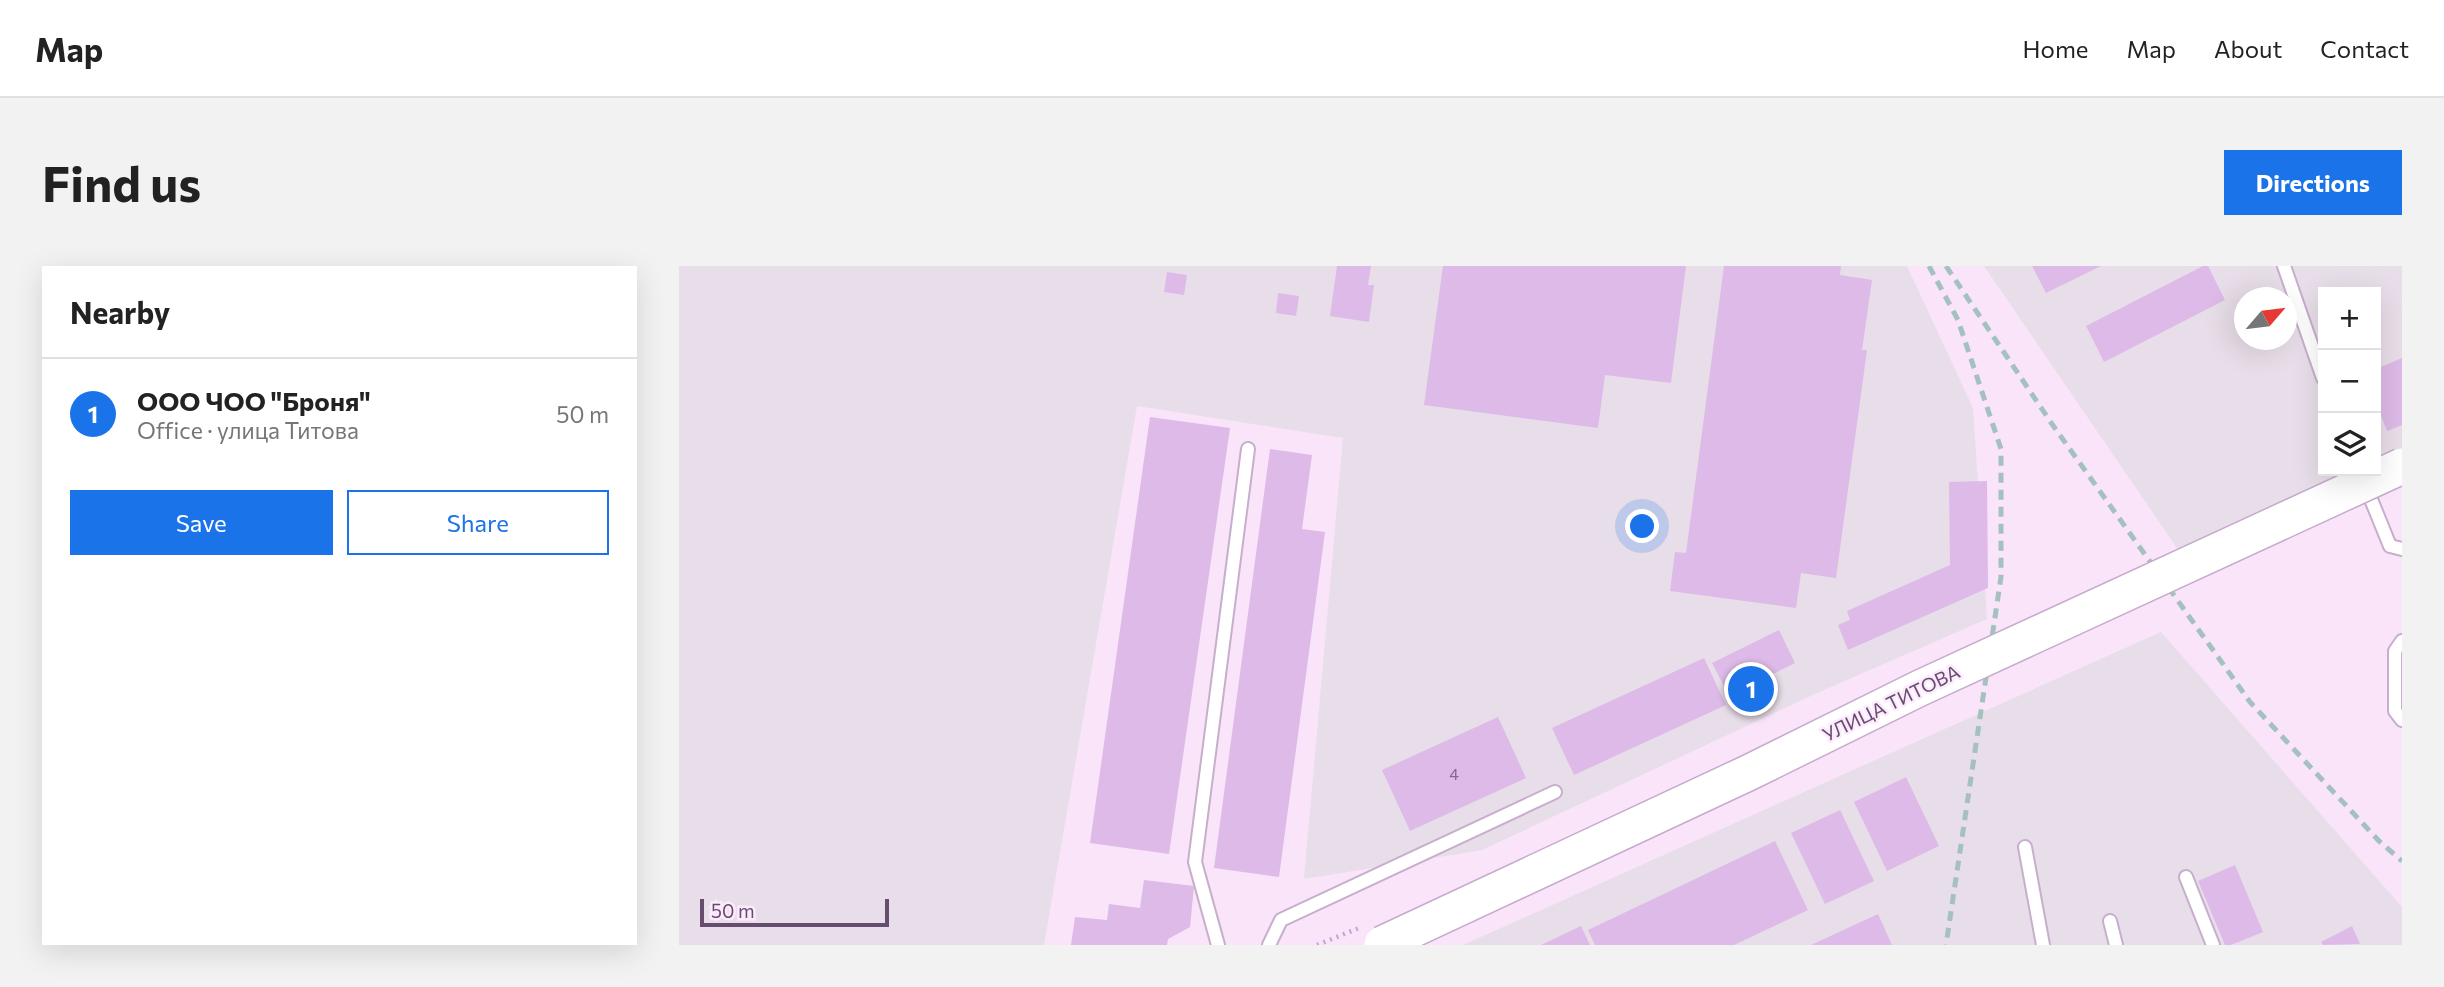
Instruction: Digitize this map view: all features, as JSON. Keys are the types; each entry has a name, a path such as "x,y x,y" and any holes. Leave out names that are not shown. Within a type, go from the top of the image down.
{"main road":[{"name":"УЛИЦА ТИТОВА","path":"1375,939 1748,773 1944,677 2402,466"}],"lane":[{"path":"2284,266 2318,364"},
{"path":"1218,945 1195,862 1248,449"},
{"path":"2362,476 2390,546 2402,549"},
{"path":"2402,640 2395,651 2395,711 2402,720"},
{"path":"1269,945 1282,920 1555,792"},
{"path":"2025,847 2043,945"},
{"path":"2186,877 2213,945"},
{"path":"2110,921 2116,945"}],"path":[{"path":"1317,945 1375,939"}],"shaded area":[{"path":"679,266 1907,266 1973,408 1987,619 1817,693 1482,850 1304,879 1343,438 1137,406 1044,945 679,945"},
{"path":"1984,266 2402,266 2402,450 2381,460 2381,287 2318,287 2318,476 2346,476 2179,551"},
{"path":"2161,632 2402,907 2402,945 1463,945"}],"building":[{"path":"1337,266 1371,266 1368,285 1374,285 1369,322 1330,316"},
{"path":"1443,266 1686,266 1671,383 1605,375 1598,428 1424,405"},
{"path":"1724,266 1841,266 1840,275 1872,280 1862,350 1867,350 1836,578 1801,573 1796,608 1670,591 1675,552 1686,553"},
{"path":"2032,266 2101,266 2046,293"},
{"path":"2203,266 2208,266 2225,300 2104,362 2086,326"},
{"path":"1167,272 1187,275 1184,295 1164,292"},
{"path":"1278,293 1299,296 1296,316 1276,313"},
{"path":"2402,358 2402,425 2387,431 2381,416 2381,367"},
{"path":"1150,417 1230,428 1169,854 1090,843"},
{"path":"1270,449 1312,455 1302,529 1325,532 1279,877 1214,868"},
{"path":"1987,481 1988,588 1848,650 1838,625 1850,620 1847,611 1950,565 1949,482"},
{"path":"1779,630 1795,663 1729,696 1712,663"},
{"path":"1704,658 1726,705 1574,775 1552,728"},
{"path":"1498,717 1526,778 1410,831 1382,770"},
{"path":"1906,777 1939,846 1887,871 1854,802"},
{"path":"1840,810 1874,881 1825,904 1791,833"},
{"path":"1775,841 1808,910 1734,945 1595,945 1588,930"},
{"path":"2235,865 2263,932 2225,945 2198,881"},
{"path":"1144,880 1194,886 1190,927 1168,939 1167,945 1071,945 1075,917 1107,920 1109,904 1140,908"},
{"path":"1878,914 1892,945 1811,945 1839,932"},
{"path":"1581,926 1590,945 1541,945"},
{"path":"2352,926 2360,944 2323,945 2321,942"}],"railway":[{"path":"1929,266 1958,320 2001,449 2001,577 1946,945"},
{"path":"1946,266 2052,424 2250,702 2379,841 2402,861"}],"place":[{"name":"ООО ЧОО \"Броня\"","path":"1751,689"}]}
